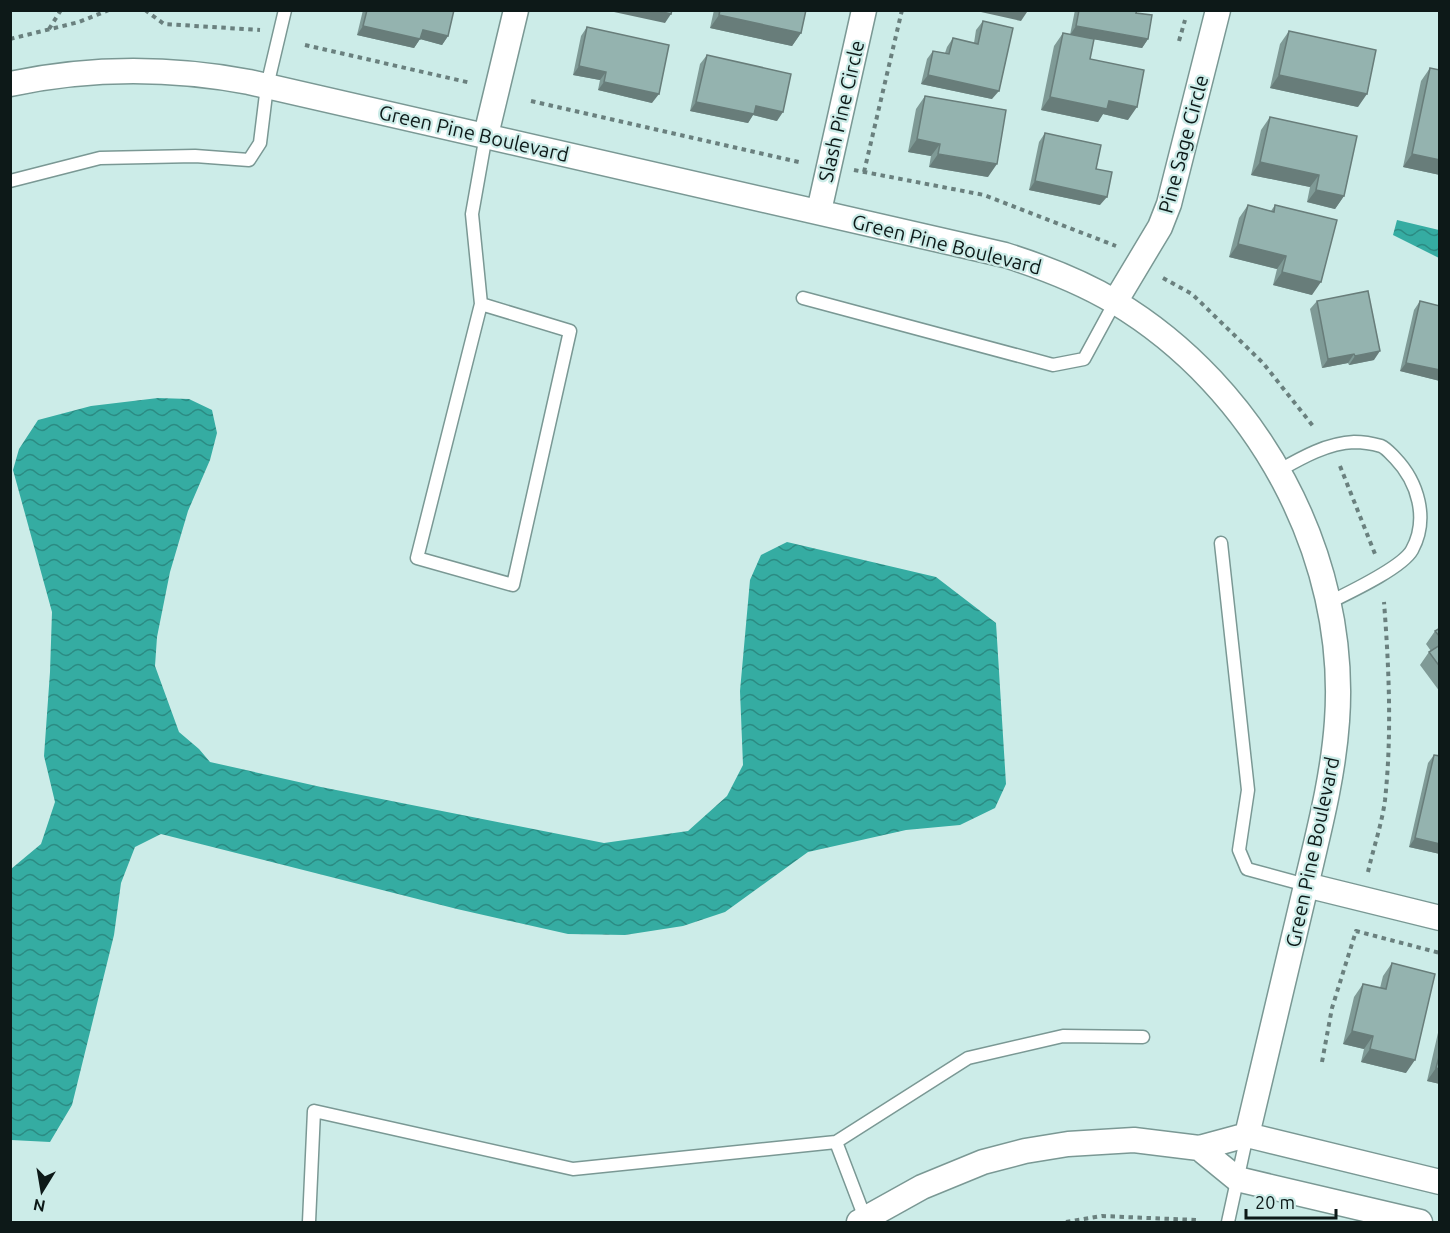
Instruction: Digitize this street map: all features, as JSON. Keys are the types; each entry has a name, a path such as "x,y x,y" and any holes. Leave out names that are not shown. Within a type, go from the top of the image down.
{"street":[{"path":"486,135 516,10"},
{"name":"Slash Pine Circle","path":"819,211 864,10"},
{"name":"Pine Sage Circle","path":"1115,302 1160,226 1169,204 1218,10"},
{"name":"Green Pine Boulevard","path":"10,84 48,76 118,70 165,70 211,75 267,86 1005,255 1045,268 1115,302 1156,330 1204,372 1246,420 1270,455 1299,512 1315,552 1328,603 1336,656 1338,719 1330,783 1247,1135"},
{"path":"1306,885 1440,918"},
{"path":"862,1220 922,1186 983,1162 1025,1151 1068,1144 1134,1140 1199,1148 1247,1135 1440,1182"},
{"path":"1199,1148 1237,1179 1420,1222"}],"lane":[{"path":"10,181 100,158 195,156 249,160 260,143 267,86 285,10"},
{"path":"481,304 570,331 513,585 417,558 481,304 472,214 486,135"},
{"path":"802,298 1053,365 1084,359 1115,302"},
{"path":"1278,471 1301,458 1330,447 1355,442 1383,447 1407,470 1419,496 1420,528 1412,551 1380,575 1328,603"},
{"path":"1221,543 1248,790 1239,850 1247,869 1306,885"},
{"path":"309,1222 314,1111 573,1169 836,1142 968,1058 1064,1036 1143,1037"},
{"path":"1228,1222 1247,1135"},
{"path":"836,1142 862,1220"}],"path":[{"path":"49,29 61,10"},
{"path":"10,39 79,22 109,10"},
{"path":"146,10 164,24 253,28 266,32"},
{"path":"864,172 902,10"},
{"path":"305,45 475,84"},
{"path":"531,101 806,164"},
{"path":"854,170 984,195 1116,247"},
{"path":"1163,278 1192,294 1263,363 1313,426"},
{"path":"1340,466 1377,560"},
{"path":"1368,872 1384,802 1388,747 1388,653 1384,602"},
{"path":"1322,1062 1332,1008 1356,931 1440,952"},
{"path":"1066,1222 1102,1216 1196,1220"}],"water":[{"path":"1397,220 1439,230 1439,258 1393,235"},
{"path":"158,398 189,399 212,410 217,433 210,460 188,511 170,572 157,637 155,666 179,732 210,762 321,787 604,843 688,831 727,796 743,765 740,691 750,580 761,555 787,542 936,577 996,623 1006,784 995,808 960,825 906,830 808,852 725,912 683,926 625,935 568,934 457,909 161,834 135,847 121,883 114,935 72,1105 50,1142 11,1140 11,869 41,844 55,802 44,756 52,612 13,470 19,449 38,420 91,406"}],"building":[{"path":"367,10 454,10 448,36 423,30 420,39 363,26"},
{"path":"655,10 672,10 671,14"},
{"path":"720,10 806,10 801,33 719,15"},
{"path":"1079,10 1137,10 1136,13 1152,15 1148,39 1076,26"},
{"path":"983,21 1013,28 999,91 928,75 933,51 949,54 953,38 978,44"},
{"path":"587,27 669,45 659,94 604,82 606,72 579,66"},
{"path":"1289,31 1376,50 1367,94 1279,75"},
{"path":"1063,33 1094,39 1090,59 1144,70 1137,107 1109,101 1107,109 1050,97"},
{"path":"707,55 791,74 783,112 756,106 754,114 696,102"},
{"path":"1430,68 1440,70 1440,160 1412,154"},
{"path":"925,96 1006,110 997,164 938,154 940,144 917,139"},
{"path":"1270,117 1357,136 1344,196 1316,190 1319,175 1260,162"},
{"path":"1045,133 1101,145 1096,169 1112,172 1107,197 1035,181"},
{"path":"1248,205 1274,212 1275,205 1337,220 1321,282 1282,272 1286,256 1238,244"},
{"path":"1368,291 1380,351 1328,359 1317,301"},
{"path":"1420,301 1440,306 1440,370 1406,363"},
{"path":"1440,645 1440,667 1429,652"},
{"path":"1434,755 1440,756 1440,844 1415,838"},
{"path":"1392,963 1435,974 1415,1060 1370,1049 1373,1036 1352,1031 1363,984 1386,989"},
{"path":"1440,1053 1440,1069 1436,1068"}]}
